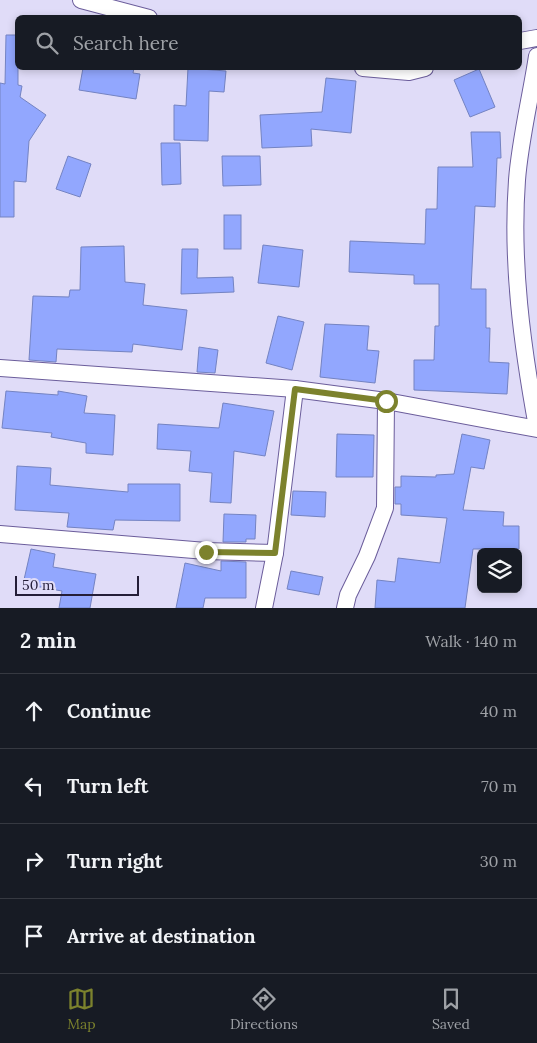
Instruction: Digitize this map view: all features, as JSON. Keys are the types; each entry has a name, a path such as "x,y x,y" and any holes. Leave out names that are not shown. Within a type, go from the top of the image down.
{"street":[{"path":"82,0 138,15"},
{"path":"522,42 537,38"},
{"path":"0,368 295,389 386,401 537,428 521,338 516,260 517,179 530,145 537,56"},
{"path":"386,70 409,72 417,70"},
{"path":"264,608 275,553 295,389"},
{"path":"345,608 348,595 368,556 385,508 386,401"},
{"path":"0,534 206,552 275,553"}],"building":[{"path":"6,35 15,35 15,70 18,70 18,85 22,86 20,97 46,115 29,141 26,182 14,181 14,217 0,217 0,83 5,84"},
{"path":"83,70 134,70 133,73 140,74 136,99 79,90"},
{"path":"188,70 226,71 224,92 209,91 208,141 174,140 174,105 186,106"},
{"path":"479,70 495,107 470,117 454,80"},
{"path":"326,78 356,81 351,133 311,129 312,146 262,148 260,115 322,112"},
{"path":"471,132 500,132 501,158 497,158 495,207 475,206 471,289 486,289 486,328 490,328 489,362 509,363 507,394 414,390 414,360 434,360 435,326 439,326 439,284 414,284 414,275 349,272 350,241 425,244 426,209 437,209 438,167 473,167"},
{"path":"161,143 180,143 181,184 162,185"},
{"path":"68,156 91,164 80,197 56,189"},
{"path":"222,156 260,156 261,185 223,186"},
{"path":"224,215 241,215 241,249 224,249"},
{"path":"263,245 303,250 299,287 258,283"},
{"path":"124,246 125,282 145,284 143,305 187,310 182,350 133,344 132,352 57,349 56,362 29,360 33,296 69,297 70,290 80,290 81,247"},
{"path":"182,249 198,249 197,278 233,277 234,292 181,294"},
{"path":"278,316 304,322 292,370 266,363"},
{"path":"325,324 369,326 367,350 379,351 375,383 320,377"},
{"path":"199,347 218,350 215,373 197,372"},
{"path":"6,391 58,395 58,391 87,396 84,413 115,415 113,455 86,453 86,443 51,437 52,433 2,428"},
{"path":"223,403 274,411 265,456 234,451 231,503 210,502 212,473 189,471 191,451 157,449 158,424 219,428"},
{"path":"337,434 374,435 373,477 336,477"},
{"path":"462,434 490,440 484,469 471,467 463,510 504,512 503,526 519,526 519,548 473,549 465,608 375,608 377,580 395,582 398,558 440,563 447,518 401,515 401,504 395,504 395,487 401,487 401,476 436,477 436,475 454,474"},
{"path":"17,466 51,468 50,485 128,492 128,484 180,484 180,521 115,520 113,530 67,527 69,513 15,510"},
{"path":"293,491 326,492 325,517 291,515"},
{"path":"224,514 256,515 255,539 246,539 246,542 223,542"},
{"path":"31,549 55,554 53,567 96,574 90,608 59,608 62,591 23,584"},
{"path":"221,561 246,562 246,598 205,598 203,608 176,608 185,563 221,571"},
{"path":"291,571 323,577 319,595 287,589"}],"route":[{"path":"206,552 275,553 295,389 386,401"}]}
